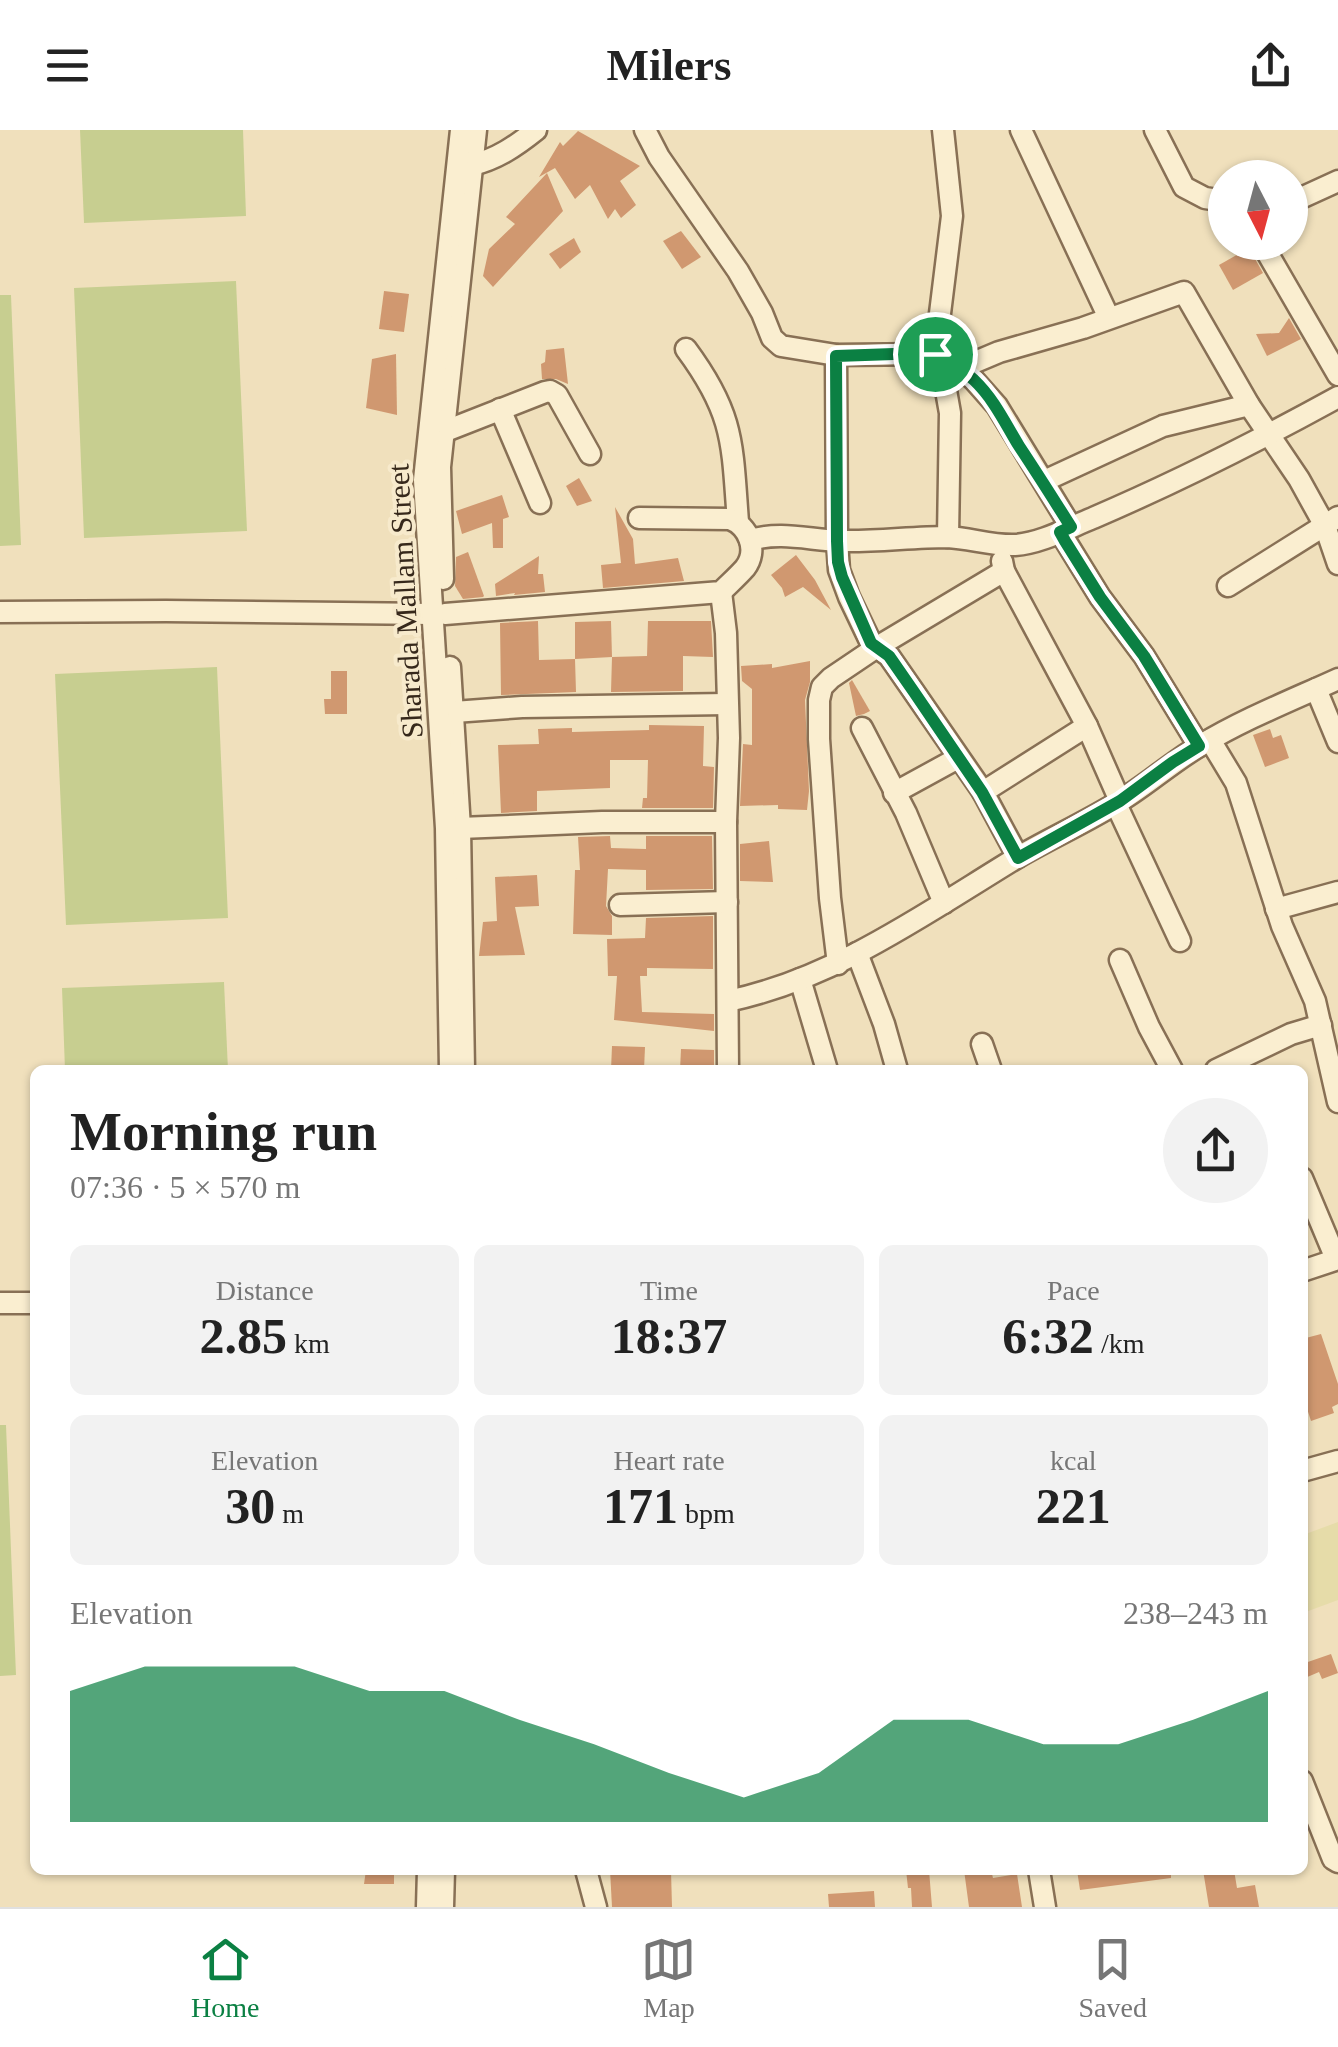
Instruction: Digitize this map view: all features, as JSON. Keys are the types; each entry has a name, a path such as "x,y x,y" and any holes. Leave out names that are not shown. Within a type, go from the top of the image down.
{"street":[{"name":"Sharada Mallam Street","path":"462,130 424,480 454,712 464,1065"},
{"name":"Sharada Mallam Street","path":"450,1065 439,614 440,468 476,130"},
{"path":"472,166 504,152 536,130"},
{"path":"645,130 659,157 738,271 772,338 790,350 946,361 999,352 1068,332 1184,292 1249,405 1331,522 1338,564"},
{"path":"943,130 952,216 946,361 950,413 948,537"},
{"path":"1021,130 1109,318"},
{"path":"1154,130 1184,187 1208,198"},
{"path":"1308,195 1338,181"},
{"path":"1271,260 1338,375"},
{"path":"686,349 714,389 725,415 732,439 738,522"},
{"path":"836,356 837,541 840,570 849,597 871,643 889,656 982,792 1018,858"},
{"path":"946,361 974,380 997,406 1044,482 1100,597 1236,783 1282,926 1315,1001 1338,1102"},
{"path":"443,432 550,391 557,395 590,454"},
{"path":"750,540 795,535 837,541 948,537 1018,545 1066,530 1210,464 1338,397"},
{"path":"1044,482 1163,426 1249,405"},
{"path":"500,410 540,502"},
{"path":"0,612 439,614 721,592 746,567 750,540 738,522 638,518"},
{"path":"1228,586 1331,522"},
{"path":"999,545 1004,571 1087,726 1180,942"},
{"path":"895,1065 884,1024 847,959 830,898 819,700 827,681 1004,571"},
{"path":"721,592 729,738 728,1065"},
{"path":"728,1001 753,996 847,959 1118,802 1204,743 1338,678"},
{"path":"1316,689 1338,742"},
{"path":"454,712 522,707 727,704"},
{"path":"982,792 1087,726"},
{"path":"862,728 919,842 944,903"},
{"path":"894,793 958,758"},
{"path":"460,828 726,822"},
{"path":"1276,908 1338,892"},
{"path":"620,905 727,902"},
{"path":"1120,960 1169,1065"},
{"path":"800,979 826,1065"},
{"path":"1226,1065 1291,1034 1321,1025"},
{"path":"982,1044 989,1065"},
{"path":"1308,1192 1337,1259 1308,1269"},
{"path":"0,1302 30,1303"},
{"path":"1308,1470 1338,1461"},
{"path":"1308,1796 1333,1859 1338,1862"},
{"path":"427,1907 428,1875"},
{"path":"444,1875 444,1907"},
{"path":"587,1875 596,1907"},
{"path":"1040,1875 1045,1907"}],"shaded area":[{"path":"1338,1522 1338,1600 1308,1611 1308,1533"}],"green space":[{"path":"80,130 243,130 246,216 84,223"},
{"path":"236,281 247,531 84,538 74,288"},
{"path":"0,295 11,295 21,545 0,546"},
{"path":"217,667 228,918 66,925 55,674"},
{"path":"224,982 228,1065 65,1065 62,988"},
{"path":"0,1425 6,1425 16,1675 0,1676"}],"building":[{"path":"578,131 640,166 620,181 636,205 621,218 615,209 608,219 590,185 575,199 555,168 539,177 560,142 563,146"},
{"path":"547,173 563,211 493,287 483,276 489,249 515,224 506,217"},
{"path":"681,231 701,257 682,269 663,241"},
{"path":"574,238 581,252 560,269 549,254"},
{"path":"1228,260 1256,260 1263,273 1233,290 1219,265"},
{"path":"384,291 409,294 404,332 379,329"},
{"path":"1289,318 1301,339 1267,356 1256,334 1279,333"},
{"path":"564,348 568,384 542,379 541,364 545,362 546,350"},
{"path":"396,354 397,415 366,408 372,359"},
{"path":"579,478 592,501 577,506 566,486"},
{"path":"502,495 509,517 503,519 503,548 493,548 492,523 462,534 456,511"},
{"path":"615,507 633,539 635,564 678,558 684,581 603,588 601,565 621,563"},
{"path":"468,552 483,597 463,599 455,586 456,557"},
{"path":"796,555 831,610 803,587 785,597 771,575"},
{"path":"539,556 538,574 543,574 545,592 496,596 495,584"},
{"path":"538,621 539,660 575,659 576,692 501,695 500,623"},
{"path":"611,621 612,657 575,659 575,622"},
{"path":"648,621 711,621 713,657 683,656 683,691 611,692 612,657 647,656"},
{"path":"810,661 805,700 807,810 778,809 778,805 740,806 743,744 752,745 752,689 742,681 741,666 772,664 772,668"},
{"path":"331,671 347,671 347,714 325,714 324,699 331,699"},
{"path":"852,680 870,711 856,716 849,683"},
{"path":"649,725 704,726 703,766 714,767 713,808 642,808 643,798 647,798 648,760 610,760 610,788 537,791 537,811 501,813 498,745 539,744 538,729 649,730"},
{"path":"1270,729 1273,738 1281,735 1289,758 1265,767 1253,735"},
{"path":"610,836 611,848 646,849 646,836 712,836 713,889 646,890 646,870 608,869 606,906 612,916 612,935 573,934 575,870 580,870 578,837"},
{"path":"769,841 773,882 740,881 740,844"},
{"path":"537,875 539,906 515,907 525,955 479,956 483,922 497,921 495,877"},
{"path":"713,916 713,969 647,968 647,976 640,976 642,1012 714,1014 714,1031 614,1020 617,976 608,976 607,939 645,938 646,918"},
{"path":"612,1046 645,1047 644,1065 611,1065"},
{"path":"681,1049 714,1050 714,1065 680,1065"},
{"path":"1321,1334 1338,1384 1334,1413 1311,1421 1308,1412 1308,1337"},
{"path":"1331,1654 1338,1673 1322,1679 1319,1672 1308,1677 1308,1662"},
{"path":"365,1875 394,1875 394,1884 364,1884"},
{"path":"610,1875 671,1875 672,1907 612,1907"},
{"path":"907,1875 929,1875 932,1907 912,1907"},
{"path":"965,1875 1017,1875 1022,1907 969,1907"},
{"path":"1078,1875 1171,1875 1171,1878 1080,1890"},
{"path":"1204,1875 1235,1875 1237,1888 1255,1885 1259,1907 1209,1907"},
{"path":"874,1891 875,1907 829,1907 828,1894"}],"route":[{"path":"935,354 941,362 961,368 997,406 1071,527 1060,532 1065,541 1144,656 1199,746 1120,801 1018,858 982,792 914,692 889,656 871,643 849,597 838,562 836,356 935,354"}]}
